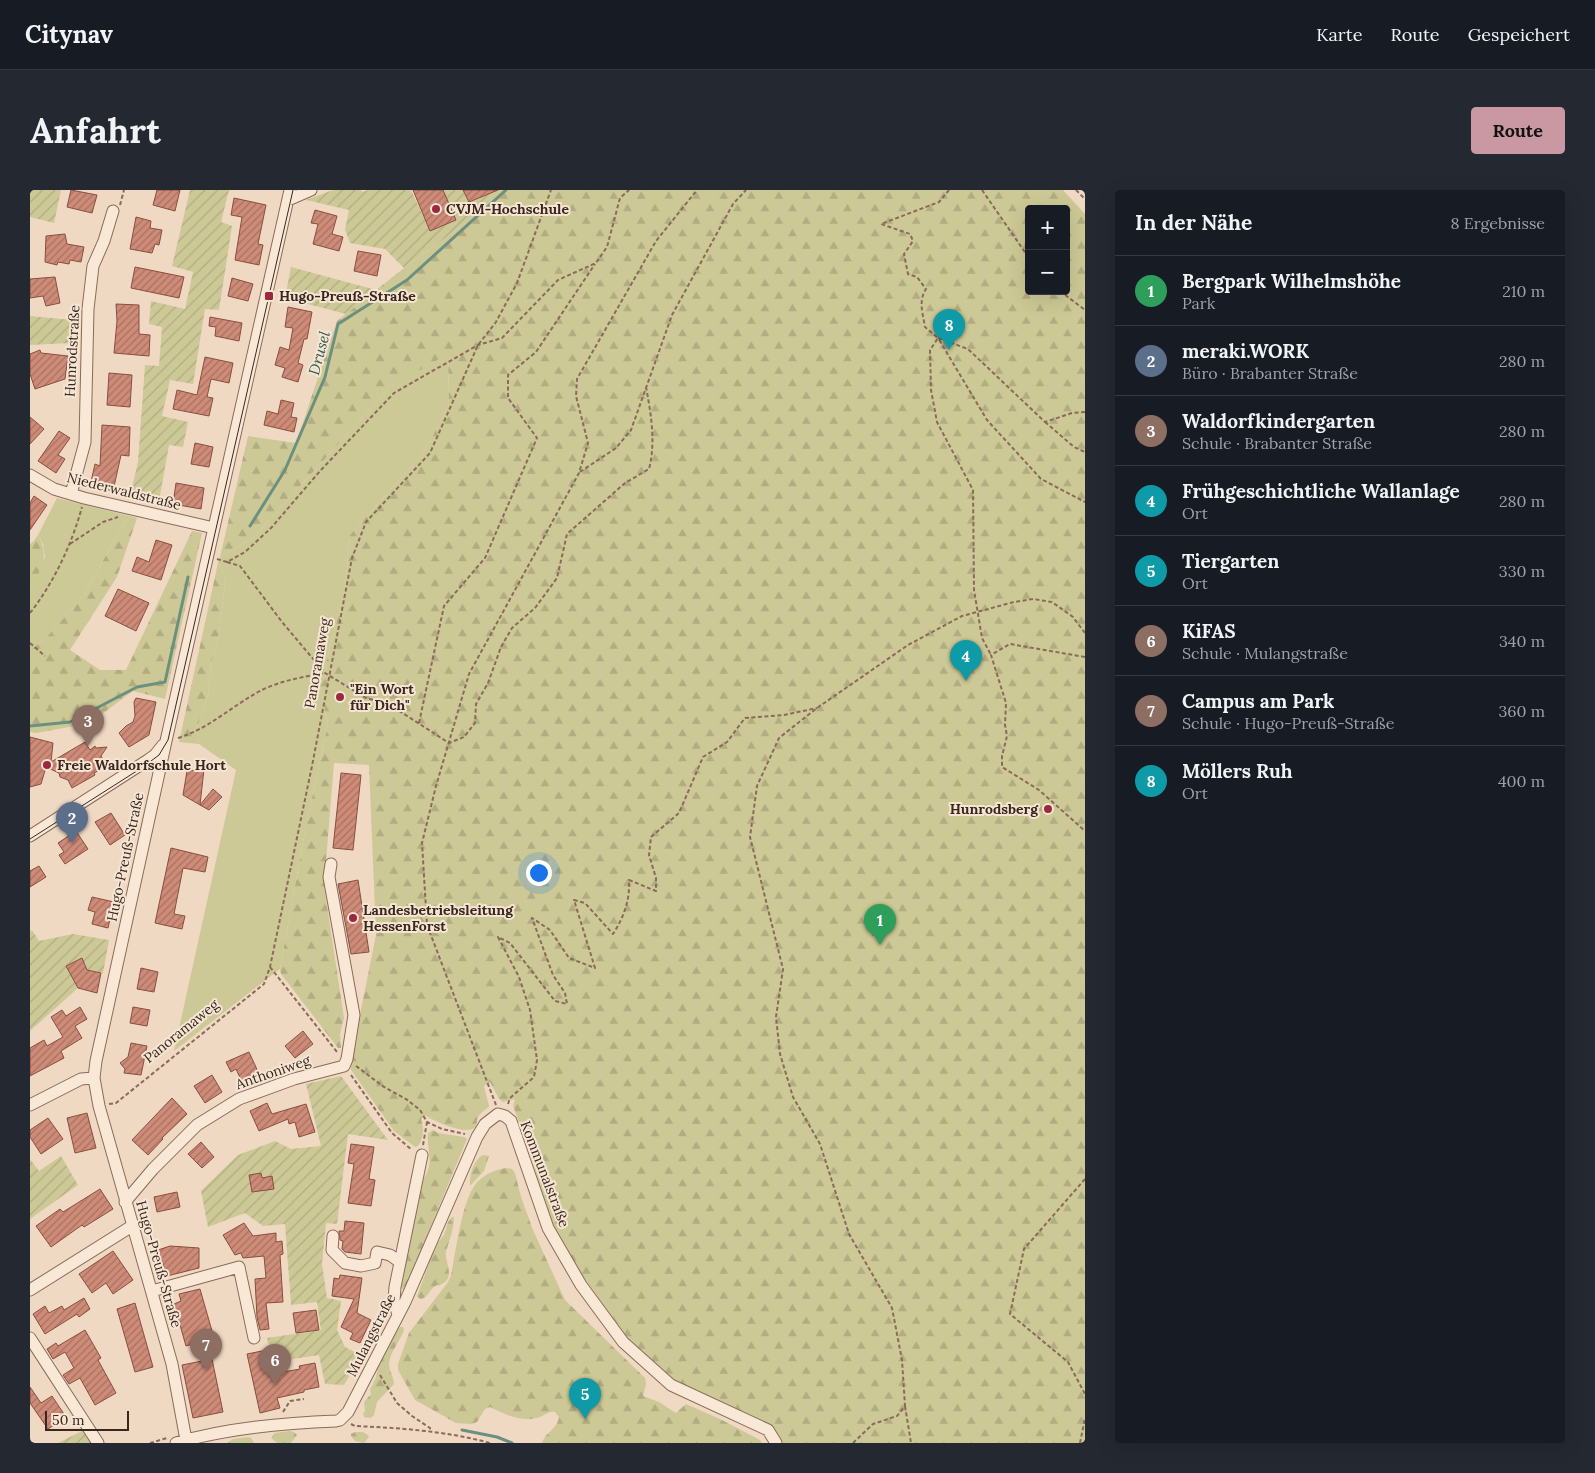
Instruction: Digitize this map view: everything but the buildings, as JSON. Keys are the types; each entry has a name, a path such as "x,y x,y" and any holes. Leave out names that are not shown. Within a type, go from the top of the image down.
{"street":[{"path":"289,195 311,190"},
{"name":"Hugo-Preuß-Straße","path":"181,1442 172,1364 125,1202 99,1106 94,1078 96,1061 166,741 289,195"},
{"name":"Hunrodstraße","path":"71,494 85,442 88,309 93,266 104,241 113,211"},
{"name":"Niederwaldstraße","path":"30,475 54,489 84,498 214,528"},
{"path":"30,836 155,755 166,741"},
{"path":"331,864 329,877 354,1015 347,1066"},
{"name":"Anthoniweg","path":"125,1202 154,1169 197,1126 239,1099 294,1079 347,1066"},
{"path":"30,1105 81,1079 94,1078"},
{"name":"Mulangstraße","path":"340,1420 348,1412 406,1302 477,1137 485,1124 501,1115"},
{"name":"Kommunalstraße","path":"501,1115 510,1121 548,1228 580,1285 623,1342 671,1385 768,1430 776,1443"},
{"path":"398,1315 394,1301 400,1262 422,1156"},
{"path":"30,1290 132,1226"},
{"path":"333,1236 332,1250 345,1263 361,1266 375,1263 377,1252 390,1255 400,1262"},
{"path":"152,1291 239,1267 254,1338"},
{"path":"30,1338 98,1443"},
{"path":"181,1442 264,1426 340,1420"}],"path":[{"path":"123,194 124,190"},
{"name":"Panoramaweg","path":"99,1106 116,1103 264,984 270,967 330,676 352,558 366,522 430,453 478,345 496,322 517,283 550,190"},
{"path":"419,723 444,606 485,558 537,438 508,398 508,375 536,352 607,247 620,198 629,190"},
{"path":"501,1115 427,925 422,842 436,786 469,674 579,473 588,443 576,396 577,379 656,241 697,190"},
{"path":"579,473 616,448 631,430 672,315 733,204 746,190"},
{"path":"949,190 940,202 881,224 910,234 913,241 904,254 908,274 917,277 926,289 922,295 921,302 925,327 938,338 987,420 1041,479 1085,502"},
{"path":"982,190 1025,252"},
{"path":"1076,190 1085,199"},
{"path":"227,562 245,552 270,528 320,471 394,393 478,345 502,338 558,280 596,262"},
{"path":"1065,295 1085,310"},
{"path":"938,338 968,349 1045,422 1074,447 1085,452"},
{"path":"938,338 930,350 931,390 937,422 972,490 974,590 982,638 992,655 1006,703 1005,725 1007,736 1002,756 1002,767 1039,790 1085,831"},
{"path":"449,743 464,737 475,723 476,704 488,683 501,647 512,628 535,608 557,578 567,534 625,483 649,469 653,455 651,418 646,387"},
{"path":"1045,422 1072,413 1085,412"},
{"path":"30,614 70,544 77,527 84,498"},
{"path":"70,544 103,522 138,511"},
{"path":"208,558 240,566 282,622 325,673 366,698 387,703 449,743"},
{"path":"911,1443 905,1406 902,1360 892,1308 849,1234 820,1144 793,1096 780,1054 776,1017 783,969 750,837 758,786 779,738 817,708 908,645 962,616 1014,602 1033,599 1052,602 1073,617 1085,633"},
{"path":"30,643 45,656"},
{"path":"992,655 1010,644 1085,657"},
{"path":"166,741 193,734 260,691 295,678 325,673"},
{"path":"501,1115 510,1098 534,1077 537,1060 530,1010 518,977 498,936 510,943 555,1001 567,1004 564,993 553,975 532,918 550,930 569,958 594,968 574,900 585,903 613,934 623,918 630,892 629,880 656,891 656,878 649,855 651,837 678,813 703,756 727,742 745,718 784,715 817,708"},
{"path":"270,967 341,1056 392,1134 422,1156 427,1122"},
{"path":"347,1066 406,1099 420,1110 427,1122 442,1129 477,1137"},
{"path":"1085,1179 1024,1249 1010,1314 1068,1362 1085,1394"},
{"path":"371,1366 377,1370 397,1403 430,1428 430,1432"},
{"path":"282,1413 290,1401 304,1399"},
{"path":"853,1443 873,1424 897,1416 905,1406"},
{"path":"1080,1443 1085,1418"},
{"path":"340,1420 355,1426 430,1432 490,1443"}],"green space":[{"path":"30,190 61,190 54,223 30,217"},
{"path":"190,190 229,190 221,222 232,226 219,310 205,309 193,384 170,380 162,416 188,422 183,447 169,445 159,501 130,496 138,462 145,365 159,366 162,327 149,324 151,301 185,309 193,272 172,266"},
{"path":"333,190 361,190 362,192 368,190 411,190 430,231 456,220 443,190 463,190 469,202 489,193 488,190 499,190 498,195 459,228 404,268 385,249 350,243 345,230 349,210 306,200"},
{"path":"499,190 1063,190 1085,214 1085,1443 780,1443 675,1381 628,1339 569,1257 553,1226 538,1184 532,1156 513,1106 515,1099 503,1102 499,1099 490,1082 484,1086 489,1106 477,1118 474,1128 470,1130 457,1129 434,1121 425,1115 421,1119 423,1129 421,1140 418,1146 415,1147 394,1131 351,1070 350,1064 376,935 369,765 334,763 324,886 344,1018 340,1034 341,1048 338,1048 281,974 280,969 306,826 328,724 320,686 345,590 350,535 425,451 449,404 448,354 390,387 253,538 220,557 248,436 296,443 337,321 404,268 459,228 497,195"},
{"path":"291,267 376,290 346,314 285,298"},
{"path":"30,316 72,320 71,343 30,345"},
{"path":"448,353 449,404 425,451 350,535 345,590 320,686 328,724 306,826 280,969 174,1051 236,770 199,744 197,728 208,695 211,665 219,634 226,575 218,563 220,557 253,538 390,387"},
{"path":"57,498 130,516 117,535 85,594 45,639 30,650 30,591 45,557 43,544 38,535"},
{"path":"130,516 137,518 117,577 70,650 100,670 126,670 192,531 202,533 165,699 133,691 90,723 37,733 30,732 30,650 45,639 85,594 117,535"},
{"path":"38,535 42,543 44,557 30,591 30,544"},
{"path":"218,563 226,575 219,634 211,665 208,695 197,728 199,744 179,742"},
{"path":"32,930 39,941 73,934 109,940 103,973 87,970 82,958 66,966 78,988 30,1031 30,932"},
{"path":"341,1076 388,1140 348,1134 337,1224 326,1223 322,1264 327,1298 341,1301 337,1330 345,1347 361,1355 344,1385 325,1384 319,1355 273,1362 267,1338 321,1330 317,1302 291,1305 285,1224 263,1226 245,1213 208,1227 201,1191 238,1155 275,1141 291,1149 321,1146 306,1084"},
{"path":"433,1130 438,1133 467,1139 405,1291 399,1286 424,1178 429,1167 428,1133"},
{"path":"483,1155 489,1156 484,1171 470,1186 473,1168 477,1160"},
{"path":"61,1156 78,1185 30,1219 30,1159 39,1171"},
{"path":"506,1168 512,1169 515,1173 521,1197 533,1230 565,1300 645,1378 646,1384 643,1396 659,1402 676,1413 686,1404 722,1420 760,1440 762,1443 542,1443 558,1421 559,1417 555,1412 533,1419 520,1419 490,1407 485,1409 477,1422 471,1424 456,1423 415,1400 398,1370 398,1364 409,1333 448,1282 462,1218 473,1188 487,1174"},
{"path":"452,1217 454,1217 453,1226 446,1252 448,1277 446,1281 437,1285 420,1299 417,1296 431,1258"},
{"path":"400,1327 403,1327 404,1330 391,1355 389,1364 394,1384 377,1402 374,1415 371,1418 364,1417 364,1402 371,1394 370,1390 376,1377 378,1366"},
{"path":"84,1430 93,1443 58,1443"},
{"path":"290,1431 297,1435 291,1443 277,1443 271,1438 275,1433"},
{"path":"363,1432 369,1437 364,1443 355,1441 351,1434"},
{"path":"248,1437 254,1443 227,1443 233,1439"}],"waterway":[{"name":"Drusel","path":"250,526 285,470 325,377 338,324 407,280 506,190"},
{"name":"Drusel","path":"30,726 70,722 137,687 165,682 188,577"},
{"path":"462,1430 497,1437 512,1443"}],"tram line":[{"path":"30,839 143,767 159,755 168,740 293,190"}],"place":[{"name":"CVJM-Hochschule","path":"436,209"},
{"name":"Hugo-Preuß-Straße","path":"269,296"},
{"name":"Möllers Ruh","path":"949,350"},
{"name":"Frühgeschichtliche Wallanlage","path":"966,681"},
{"name":"\"Ein Wort für Dich\"","path":"340,697"},
{"name":"Waldorfkindergarten","path":"88,746"},
{"name":"Freie Waldorfschule Hort","path":"47,765"},
{"name":"Hunrodsberg","path":"1048,809"},
{"name":"meraki.WORK","path":"72,843"},
{"name":"Landesbetriebsleitung HessenForst","path":"353,918"},
{"name":"Bergpark Wilhelmshöhe","path":"880,945"},
{"name":"Campus am Park","path":"206,1370"},
{"name":"KiFAS","path":"275,1385"},
{"name":"Tiergarten","path":"585,1419"}]}
